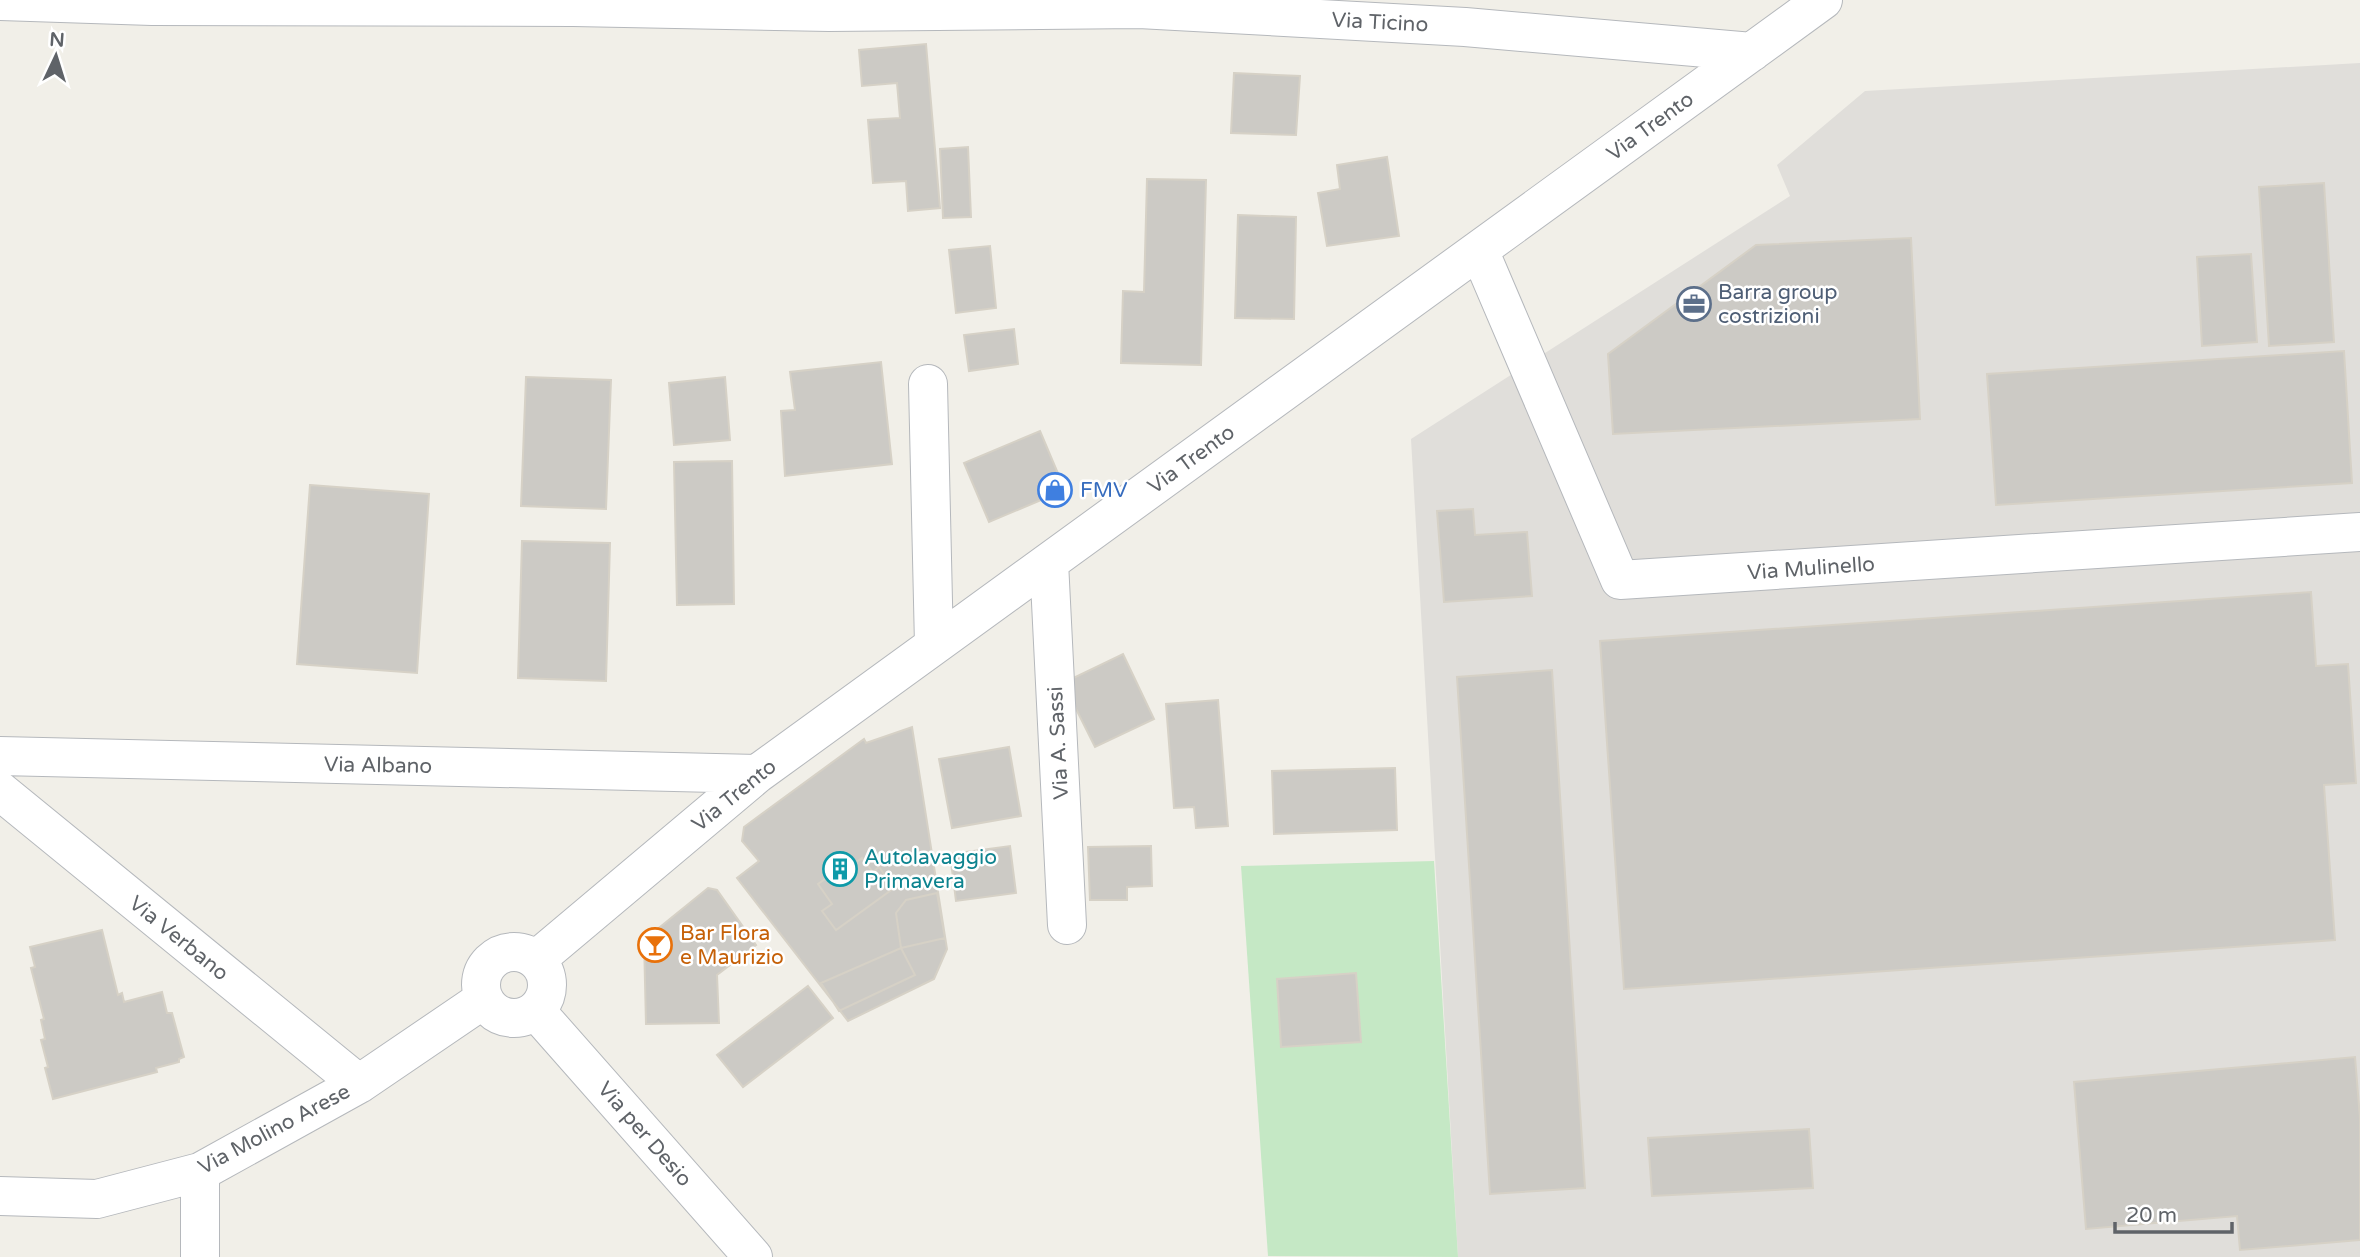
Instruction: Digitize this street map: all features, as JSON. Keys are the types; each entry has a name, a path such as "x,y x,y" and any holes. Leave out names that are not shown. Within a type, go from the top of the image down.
{"street":[{"name":"Via Trento","path":"537,960 757,774 1823,0"},
{"name":"Via Ticino","path":"0,1 829,6 1139,4 1465,13 1752,52"},
{"name":"Via Mulinello","path":"1479,250 1620,580 2360,532"},
{"path":"929,384 934,645"},
{"name":"Via A. Sassi","path":"1049,562 1067,925"},
{"name":"Via Albano","path":"0,756 757,774"},
{"name":"Via Verbano","path":"0,791 359,1084"},
{"path":"512,951 537,960 545,971 548,985 545,999 536,1011 526,1016 501,1016 491,1010 480,987 482,974 489,962 512,951"},
{"name":"Via Molino Arese","path":"0,1196 97,1199 200,1172 359,1084 484,999"},
{"name":"Via per Desio","path":"536,1011 753,1257"},
{"path":"200,1172 200,1257"},
{"path":"753,1257 766,1257"}],"shaded area":[{"path":"2360,63 2360,1257 1458,1257 1411,439 1790,196 1777,165 1865,91"}],"green space":[{"path":"1434,861 1458,1257 1268,1256 1241,866"}],"building":[{"path":"926,44 940,208 908,211 906,181 873,183 868,120 900,118 897,83 862,86 859,50"},
{"path":"1234,73 1300,76 1296,135 1231,133"},
{"path":"968,147 971,217 943,218 940,149"},
{"path":"1387,157 1399,236 1327,246 1318,193 1340,189 1337,165"},
{"path":"1147,179 1206,180 1201,365 1121,363 1123,291 1144,292"},
{"path":"2324,183 2334,342 2269,346 2259,187"},
{"path":"1238,215 1296,217 1294,319 1235,318"},
{"path":"1911,238 1920,419 1613,434 1608,354 1756,245"},
{"path":"990,246 996,308 956,313 949,250"},
{"path":"2251,254 2257,342 2202,346 2197,257"},
{"path":"1014,329 1018,364 969,371 964,335"},
{"path":"2344,351 2352,483 1996,505 1987,374"},
{"path":"881,362 892,464 785,476 781,411 795,410 790,372"},
{"path":"526,377 611,380 606,509 521,506"},
{"path":"725,377 730,440 674,445 669,383"},
{"path":"1040,431 1065,490 989,522 964,463"},
{"path":"732,461 734,604 677,605 674,462"},
{"path":"310,485 429,494 417,673 297,664"},
{"path":"1473,509 1475,535 1527,532 1532,596 1444,602 1437,511"},
{"path":"522,541 610,543 606,681 518,678"},
{"path":"2311,592 2316,666 2348,664 2356,783 2324,785 2335,940 1624,989 1600,641"},
{"path":"1123,654 1154,719 1095,747 1063,683"},
{"path":"1552,670 1585,1188 1490,1194 1457,677"},
{"path":"1218,700 1228,826 1196,828 1194,807 1174,808 1166,704"},
{"name":"Autolavaggio Primavera","path":"912,727 947,949 934,979 848,1021 737,878 759,861 742,841 744,827 864,739 866,743"},
{"path":"1009,747 1021,816 952,828 939,759"},
{"path":"1395,768 1397,830 1274,834 1272,771"},
{"path":"1010,846 1016,893 956,901 950,854"},
{"path":"1151,846 1152,886 1127,887 1127,900 1090,900 1088,847"},
{"path":"862,858 873,872 879,867 894,888 836,930 822,911 832,904 818,884 838,870 840,874"},
{"path":"708,888 717,890 756,945 717,975 719,1023 646,1024 644,940"},
{"path":"937,893 945,938 901,948 896,913 906,900"},
{"path":"102,930 118,995 122,993 124,1002 162,992 167,1013 172,1013 184,1057 179,1059 179,1062 156,1068 157,1072 53,1099 45,1068 48,1067 41,1040 45,1039 41,1020 44,1019 31,968 35,967 30,947"},
{"path":"901,948 915,975 839,1011 821,983"},
{"path":"1356,973 1361,1042 1281,1047 1277,979"},
{"path":"808,986 833,1018 743,1087 717,1055"},
{"path":"2355,1057 2360,1118 2360,1240 2240,1250 2237,1216 2086,1229 2074,1082"},
{"path":"1809,1129 1813,1188 1652,1196 1648,1138"}],"place":[{"name":"Barra group costrizioni","path":"1694,304"},
{"name":"FMV","path":"1055,490"},
{"name":"Autolavaggio Primavera","path":"840,869"},
{"name":"Bar Flora e Maurizio","path":"655,945"}]}
